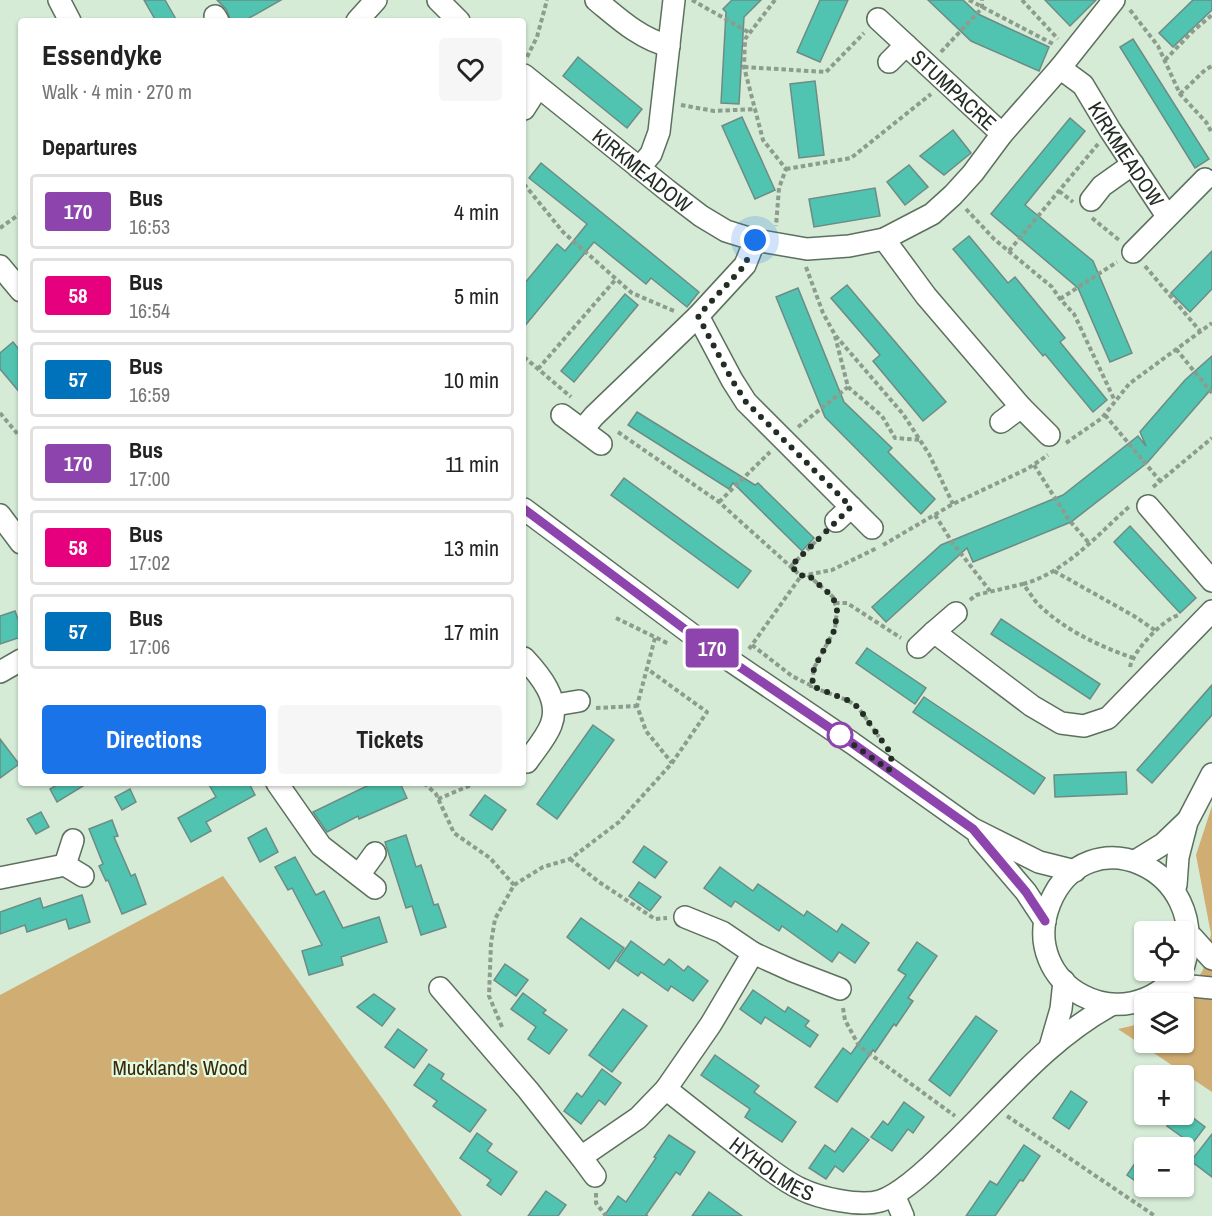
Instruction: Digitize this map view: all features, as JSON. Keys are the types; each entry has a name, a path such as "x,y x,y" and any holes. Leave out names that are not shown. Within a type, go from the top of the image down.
{"street":[{"path":"59,0 68,18"},
{"path":"360,18 376,0"},
{"path":"438,0 456,18"},
{"path":"596,0 634,31 654,42 669,46"},
{"path":"639,168 651,154 659,132 674,0"},
{"name":"KIRKMEADOW","path":"526,101 531,81 701,216 726,231 765,242 807,249 849,246 884,240 932,214 973,173 1002,134 1066,60 1122,5"},
{"name":"STUMPACRE","path":"878,20 1002,134"},
{"name":"STUMPACRE","path":"889,62 906,45"},
{"name":"KIRKMEADOW","path":"1066,60 1167,216"},
{"path":"1085,207 1102,186 1133,164"},
{"name":"KIRKMEADOW","path":"1133,252 1205,179"},
{"path":"884,240 926,296 1052,446"},
{"path":"589,423 694,320 765,242"},
{"path":"0,266 18,287"},
{"path":"694,320 746,402 783,438 844,514 872,528"},
{"path":"1001,422 1021,407"},
{"path":"562,415 589,423 601,444"},
{"path":"1147,500 1212,582"},
{"path":"526,510 694,636 852,743 973,829 1039,862 1076,871"},
{"path":"934,632 1032,706 1061,723 1084,726 1108,718 1212,611"},
{"path":"918,647 956,613"},
{"path":"526,660 537,672 555,705 551,725 527,762"},
{"path":"0,672 18,662"},
{"path":"555,705 579,701"},
{"path":"1176,885 1178,857 1186,822 1212,774"},
{"path":"280,786 321,846 367,881 375,852"},
{"path":"1137,860 1163,843 1186,822"},
{"path":"973,829 1026,892 1045,921"},
{"path":"65,865 73,840"},
{"path":"1171,981 1153,997 1132,1004 1111,1005 1093,1001 1077,993 1064,981 1052,963 1045,943 1045,921 1051,902 1061,885 1076,871 1095,862 1116,858 1137,860 1159,869 1176,885 1186,901 1191,921"},
{"path":"0,878 65,865 83,876"},
{"path":"685,916 722,932 753,953 840,989"},
{"path":"1194,939 1212,959"},
{"path":"581,1157 638,1119 666,1089 711,1024 753,953"},
{"path":"1050,1047 1060,1009 1064,981"},
{"path":"1189,981 1212,988"},
{"path":"451,994 596,1176"},
{"name":"HYHOLMES","path":"666,1089 732,1142 801,1189 834,1199 862,1203 880,1202 894,1195 933,1164 1050,1047 1084,1020 1111,1005"},
{"path":"894,1195 903,1216"}],"path":[{"path":"526,58 537,37 547,0"},
{"path":"692,0 750,33"},
{"path":"775,0 745,39 744,67 763,140 786,169"},
{"path":"969,0 1066,60"},
{"path":"928,66 982,8 982,0"},
{"path":"1022,0 1066,60"},
{"path":"1122,5 1158,46 1180,94 1206,122 1212,133"},
{"path":"1165,60 1192,31 1212,15"},
{"path":"744,67 826,72 878,20"},
{"path":"1180,94 1212,66"},
{"path":"786,169 851,158 912,111 945,81"},
{"path":"663,102 714,111 756,109"},
{"path":"1009,251 1110,130"},
{"path":"765,242 786,169"},
{"path":"526,186 563,232 632,293 694,320"},
{"path":"1059,191 1085,207 1133,252 1200,331"},
{"path":"953,195 993,239 1052,287 1074,314 1115,401"},
{"path":"0,228 18,215"},
{"path":"807,249 805,262 808,275 818,295 823,313 835,335 903,414 929,454 953,504"},
{"path":"1060,299 1133,252"},
{"path":"538,369 616,279"},
{"path":"880,740 858,707 792,676 751,647 801,576 832,570 889,543 953,504 1034,465 1052,446 1105,415 1129,384 1212,323"},
{"path":"835,335 848,387 882,417 895,438 921,440"},
{"path":"1176,349 1212,393"},
{"path":"526,359 589,423 719,502 801,576"},
{"path":"719,502 783,438 848,387"},
{"path":"0,413 18,434"},
{"path":"1105,415 1160,481"},
{"path":"956,613 976,595 1035,581 1053,571 1132,505 1147,500 1160,481 1212,438"},
{"path":"1034,465 1069,520 1089,543"},
{"path":"791,566 844,514"},
{"path":"935,515 952,542 990,591"},
{"path":"1053,571 1134,616 1156,631"},
{"path":"807,574 833,597 837,610 835,629 814,668 812,686"},
{"path":"1023,584 1038,605 1073,631 1092,642 1133,658"},
{"path":"835,603 847,603 918,647"},
{"path":"655,638 637,706 646,731 672,763"},
{"path":"502,1028 489,996 491,943 495,919 514,885 543,867 570,859 619,822 672,763 707,712 646,668"},
{"path":"579,701 597,709 637,706"},
{"path":"427,786 438,799 454,833 490,858 514,885"},
{"path":"438,799 469,786"},
{"path":"570,859 599,882 655,919 685,916"},
{"path":"840,989 845,1020 859,1046 970,1127"},
{"path":"992,1105 1155,1216"}],"green space":[{"path":"1212,806 1212,1092 1194,1080 1194,1065 1172,1065 1154,1053 1194,1053 1194,993 1188,993 1203,970 1211,934 1196,855"},
{"name":"Muckland's Wood","path":"223,876 385,1102 462,1216 0,1216 0,995"},
{"path":"1134,1025 1134,1040 1118,1029"}],"building":[{"path":"144,0 165,0 175,18 154,18"},
{"path":"217,0 281,0 249,18 230,18 226,9"},
{"path":"732,0 761,0 744,17 739,104 721,103 726,12 723,9"},
{"path":"820,0 848,0 820,62 797,52"},
{"path":"928,0 963,0 978,14 1049,47 1039,71 971,41"},
{"path":"1045,0 1096,0 1070,26"},
{"path":"1193,0 1212,0 1212,10 1173,47 1159,33"},
{"path":"1133,39 1209,159 1195,168 1120,47"},
{"path":"578,57 642,109 627,128 563,76"},
{"path":"815,81 824,155 799,158 790,84"},
{"path":"742,117 775,190 755,199 722,126"},
{"path":"1070,118 1085,131 1025,205 1093,261 1132,353 1110,362 1078,288 991,214"},
{"path":"953,130 971,153 944,175 920,156"},
{"path":"541,163 699,292 687,307 651,278 646,284 594,242 526,325 526,282 557,244 565,251 587,224 529,178"},
{"path":"909,165 928,187 905,205 887,182"},
{"path":"875,188 880,216 814,227 809,199"},
{"path":"969,236 1008,283 1015,277 1065,338 1060,342 1107,400 1093,412 953,249"},
{"path":"1212,251 1212,289 1190,312 1171,293"},
{"path":"847,285 946,402 923,421 873,361 880,355 831,298"},
{"path":"798,288 844,402 892,448 888,452 935,499 921,514 825,417 776,297"},
{"path":"625,294 638,305 574,382 561,371"},
{"path":"13,342 18,348 18,390 0,369 0,353"},
{"path":"1212,356 1212,388 1147,463 1071,522 973,562 967,548 886,622 872,607 941,545 1063,495 1138,436 1146,446 1140,432 1185,380"},
{"path":"637,412 755,485 758,483 814,538 802,551 733,483 729,489 628,425"},
{"path":"624,478 751,571 738,588 611,495"},
{"path":"1130,526 1196,598 1180,613 1114,542"},
{"path":"15,611 18,619 18,638 0,644 0,616"},
{"path":"1001,619 1100,684 1090,699 991,634"},
{"path":"867,648 926,688 915,704 856,663"},
{"path":"1212,685 1212,715 1152,783 1137,770"},
{"path":"924,697 1045,778 1034,794 913,712"},
{"path":"593,725 614,740 557,819 537,804"},
{"path":"0,739 18,765 0,778"},
{"path":"1126,772 1127,794 1055,797 1054,775"},
{"path":"55,786 83,786 57,802 50,789"},
{"path":"210,786 250,786 255,795 206,822 211,831 191,842 178,818 216,797"},
{"path":"367,786 401,786 407,798 359,819 358,816 327,832 313,812"},
{"path":"130,789 136,802 122,810 115,797"},
{"path":"485,795 506,810 492,830 470,815"},
{"path":"41,812 49,827 36,834 27,819"},
{"path":"112,820 118,836 114,837 131,876 135,874 146,904 122,914 108,880 106,881 99,866 103,864 89,829"},
{"path":"266,828 278,852 260,862 248,838"},
{"path":"406,835 416,867 421,865 434,905 438,904 446,927 421,935 412,906 406,908 385,842"},
{"path":"644,846 667,862 655,878 633,862"},
{"path":"295,857 316,895 324,891 343,928 379,917 387,942 341,957 343,965 309,975 302,951 322,945 292,888 288,890 275,867"},
{"path":"720,867 753,891 758,884 804,916 807,911 837,932 842,924 869,943 855,963 839,952 832,962 782,926 779,931 735,901 731,907 704,888"},
{"path":"639,882 661,897 650,911 629,896"},
{"path":"82,895 90,922 69,929 66,919 27,932 25,925 0,934 0,912 40,898 43,908"},
{"path":"581,918 624,948 609,969 567,937"},
{"path":"631,941 664,965 669,959 684,971 688,966 708,981 693,1001 671,986 668,991 641,972 638,976 617,961"},
{"path":"917,942 937,956 908,998 913,1001 896,1026 894,1024 875,1052 873,1050 837,1102 815,1087 843,1048 851,1054 906,975 898,970"},
{"path":"505,964 528,980 516,996 494,980"},
{"path":"753,990 785,1012 788,1007 809,1021 805,1026 818,1035 810,1047 765,1017 761,1024 740,1009"},
{"path":"523,993 546,1010 543,1013 567,1030 549,1054 528,1039 536,1027 511,1009"},
{"path":"374,994 395,1009 382,1026 357,1007"},
{"path":"623,1009 647,1026 612,1072 589,1055"},
{"path":"976,1016 997,1031 950,1096 929,1080"},
{"path":"398,1029 427,1050 414,1068 385,1047"},
{"path":"715,1055 759,1086 754,1092 796,1122 782,1142 745,1117 750,1109 701,1075"},
{"path":"429,1064 444,1074 441,1079 486,1110 470,1132 433,1106 437,1101 414,1085"},
{"path":"602,1069 621,1083 605,1105 599,1100 581,1124 564,1111 577,1093 582,1097"},
{"path":"1071,1091 1087,1102 1069,1129 1053,1118"},
{"path":"904,1102 924,1117 913,1133 908,1129 892,1151 871,1137 883,1121 888,1125"},
{"path":"1194,1119 1205,1127 1194,1141 1194,1137 1182,1137 1167,1126 1194,1125"},
{"path":"852,1128 869,1140 843,1172 835,1166 826,1179 809,1168 825,1145 835,1152"},
{"path":"477,1133 492,1144 487,1151 517,1172 501,1195 487,1185 491,1180 460,1158"},
{"path":"1212,1134 1212,1177 1194,1163 1194,1157"},
{"path":"669,1135 695,1152 680,1175 676,1172 646,1215 648,1216 604,1216 618,1196 626,1202"},
{"path":"1024,1145 1040,1156 995,1216 966,1216 990,1181 997,1185"},
{"path":"1134,1165 1134,1180 1127,1175"},
{"path":"546,1191 566,1205 558,1216 528,1216"},
{"path":"709,1192 742,1216 692,1216"}],"bus line":[{"name":"170","path":"526,510 694,636 852,743 973,829 1026,892 1045,921"}],"route":[{"path":"755,240 745,265 698,316 746,402 851,507 791,566 801,576 807,574 833,597 837,610 835,629 814,668 812,686 834,694 858,707 892,755 889,770 834,731 840,735"}]}
